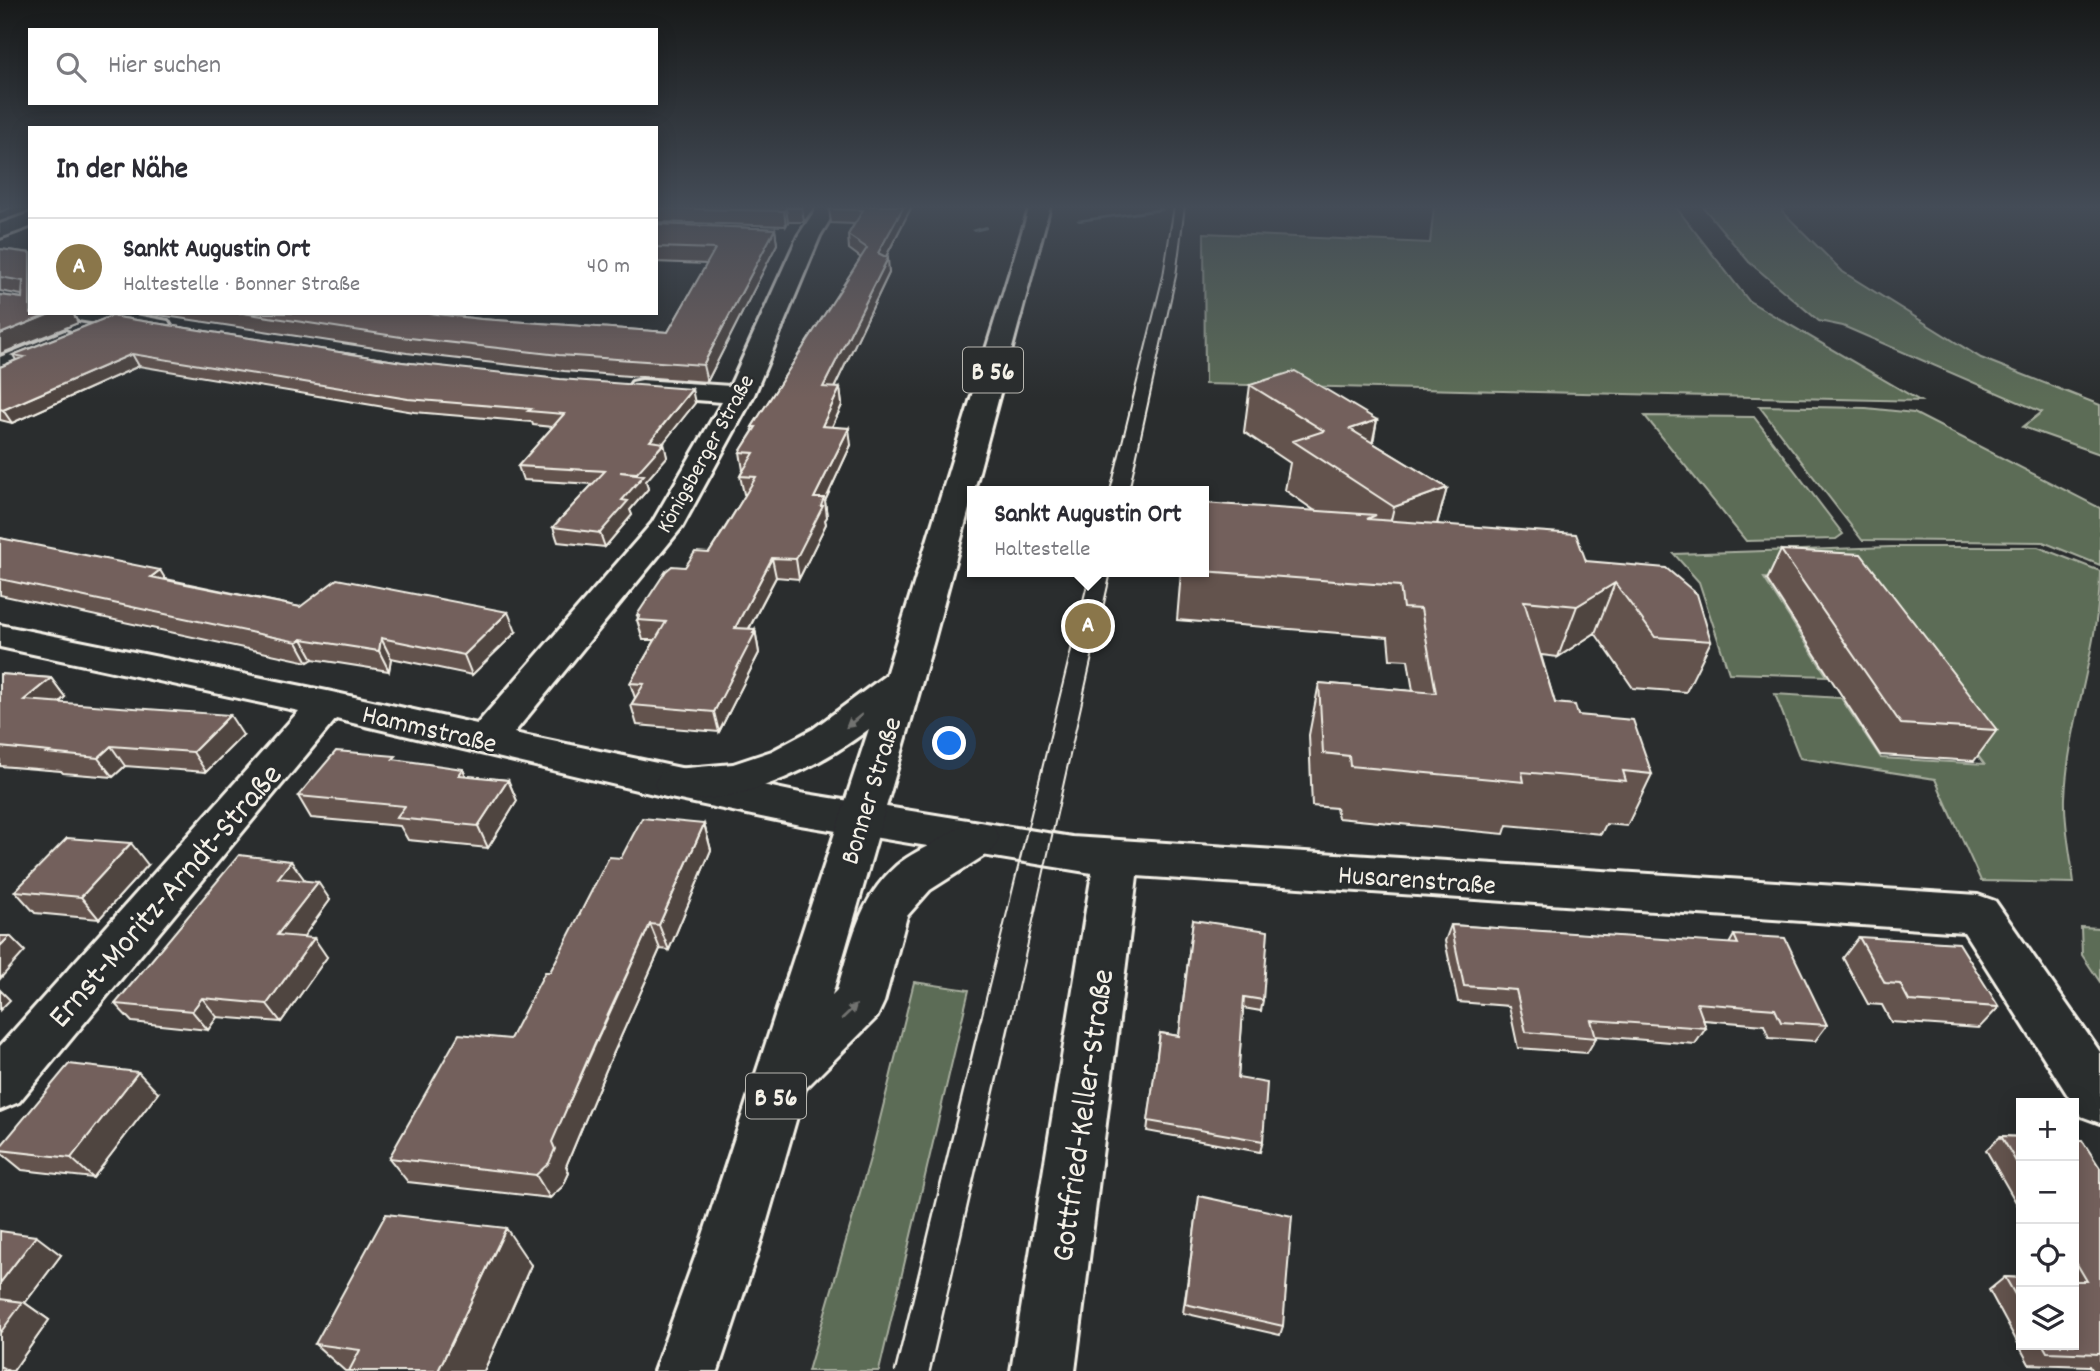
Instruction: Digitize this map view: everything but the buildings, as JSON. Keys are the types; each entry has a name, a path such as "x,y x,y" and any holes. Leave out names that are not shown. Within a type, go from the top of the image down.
{"street":[{"name":"Königsberger Straße","path":"486,740 666,527 740,395 783,270"},
{"name":"Bonner Straße","path":"686,1371 732,1238 903,681 1022,270"},
{"path":"0,366 121,316 180,330"},
{"path":"618,386 740,395"},
{"name":"Hammstraße","path":"0,636 327,704 676,784 860,819"},
{"path":"676,784 741,777 802,755 841,731 903,681"},
{"name":"Ernst-Moritz-Arndt-Straße","path":"0,1085 327,704"},
{"name":"Husarenstraße","path":"860,819 1072,854 1117,858 1978,914 2100,1098"},
{"path":"782,1076 859,1002 886,908 914,877 977,838"},
{"name":"Gottfried-Keller-Straße","path":"1043,1371 1117,858"}],"green space":[{"path":"1204,270 1725,270 1749,301 1920,401 1205,384"},
{"path":"1758,270 1841,270 1981,358 2100,405 2100,454 2023,427 2042,412 1843,326 1819,321"},
{"path":"1759,406 1866,408 1914,413 2100,508 2100,565 2043,542 1862,540"},
{"path":"1645,416 1754,417 1843,534 1836,539 1746,541"},
{"path":"1892,547 2038,547 2100,571 2095,628 2067,770 2066,819 2074,883 1981,881 1935,779 1800,758 1775,694 1841,698 1881,758 1984,764 1848,582 1764,578 1827,676 1729,673 1699,582 1674,554"},
{"path":"2081,927 2100,928 2100,982 2082,955"},
{"path":"914,982 969,990 879,1371 808,1371 871,1155"}],"tram line":[{"path":"1111,486 1164,270"},
{"path":"1130,486 1177,270"},
{"path":"981,1019 1089,577"},
{"path":"1011,1019 1110,577"},
{"path":"895,1371 981,1017"},
{"path":"930,1371 1011,1017"}],"place":[{"name":"Sankt Augustin Ort","path":"1088,626"}]}
